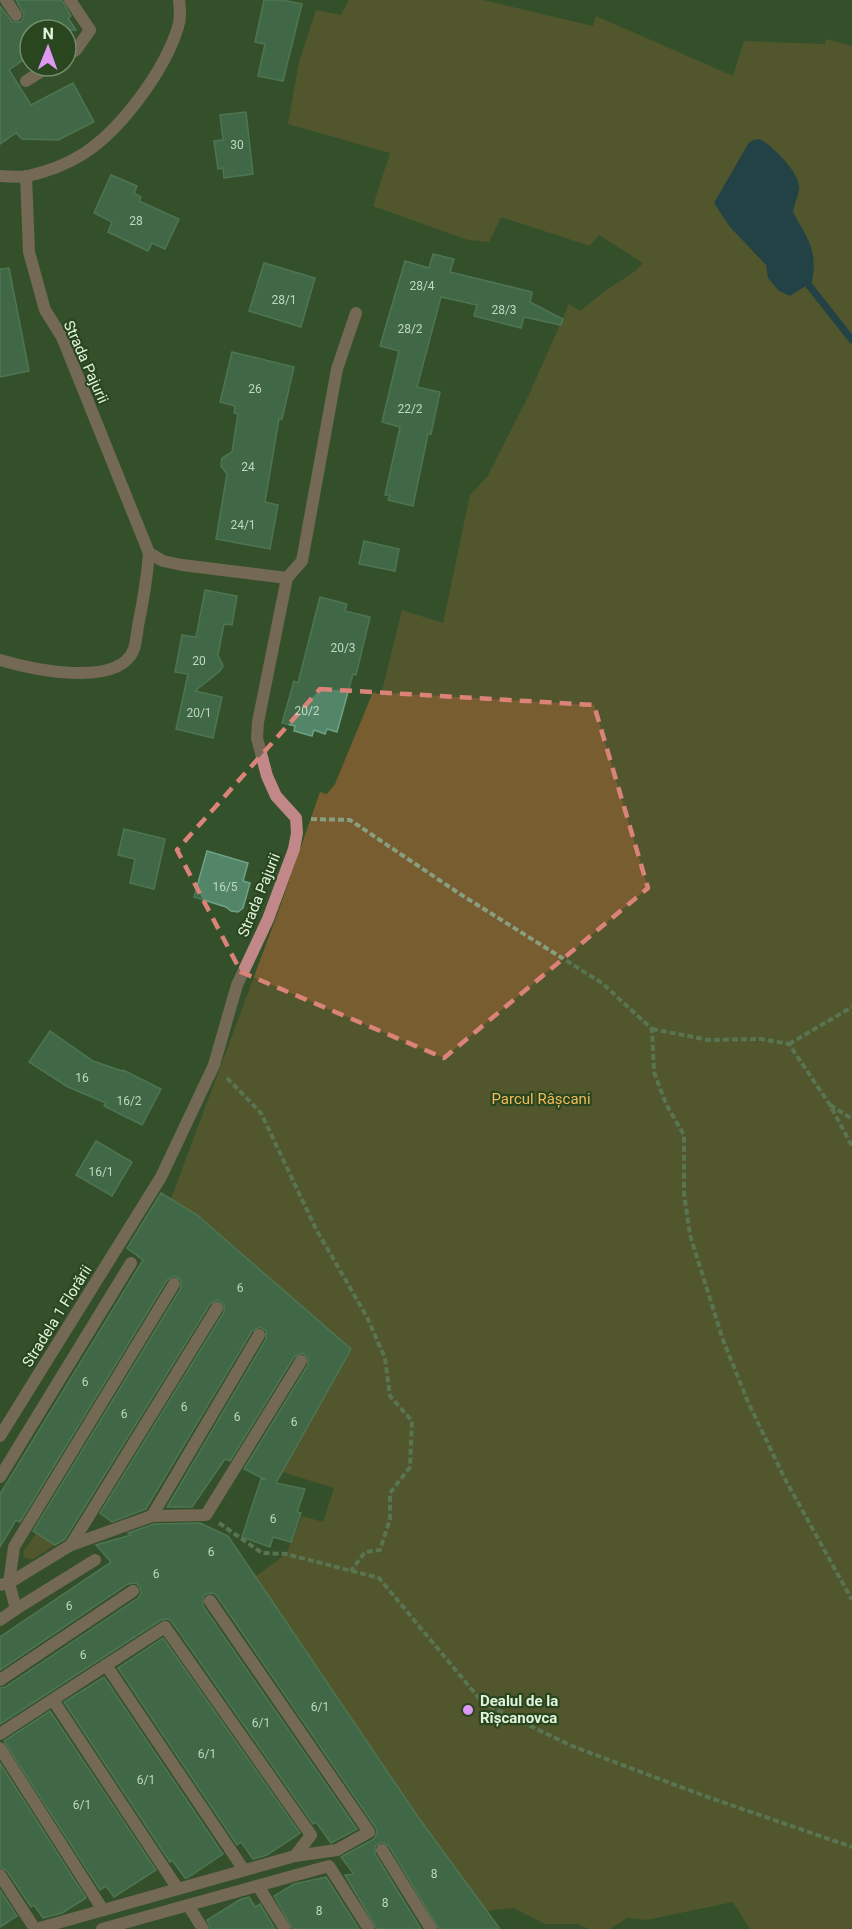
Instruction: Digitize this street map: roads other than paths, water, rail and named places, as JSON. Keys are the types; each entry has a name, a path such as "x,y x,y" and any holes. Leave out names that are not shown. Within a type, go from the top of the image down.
{"street":[{"path":"6,0 16,15"},
{"path":"70,0 90,30 78,47"},
{"path":"0,176 26,177 56,167 83,154 109,134 155,77 179,26 181,12 179,0"},
{"path":"26,81 31,78"},
{"name":"Strada Pajurii","path":"0,660 55,673 90,673 109,670 124,662 134,651 146,588 149,553 62,338 45,310 29,252 26,177"},
{"path":"149,553 163,561 182,566 288,578 302,561 337,369 356,313"},
{"name":"Strada Pajurii","path":"139,1212 161,1177 214,1065 237,985 268,919 294,849 297,833 296,818 276,796 267,776 257,738 258,723 288,578"},
{"name":"Stradela 1 Florării","path":"0,1436 139,1212"},
{"path":"0,1477 130,1263"},
{"path":"16,1609 5,1584 14,1547 174,1284"},
{"path":"71,1545 217,1308"},
{"path":"152,1516 259,1335"},
{"path":"5,1584 71,1545 152,1516 206,1515 301,1361"},
{"path":"0,1620 95,1560"},
{"path":"0,1680 133,1591"},
{"path":"0,1875 36,1929 295,1856 337,1850 369,1832 210,1601"},
{"path":"0,1734 165,1627 311,1835 295,1856"},
{"path":"106,1665 244,1870"},
{"path":"53,1700 178,1889"},
{"path":"0,1748 103,1910"},
{"path":"382,1850 431,1929"},
{"path":"102,1929 119,1927 188,1905 329,1866 369,1929"},
{"path":"258,1886 285,1929"},
{"path":"188,1905 203,1929"}],"water":[{"path":"760,139 778,154 796,176 799,190 793,212 813,253 812,282 790,296 779,291 768,278 766,265 730,227 714,203 748,144"}],"waterway":[{"path":"804,279 852,340"}],"place":[{"name":"Dealul de la Rîșcanovca","path":"468,1710"}],"park label":[{"name":"Parcul Râșcani","path":"541,1099"}]}
